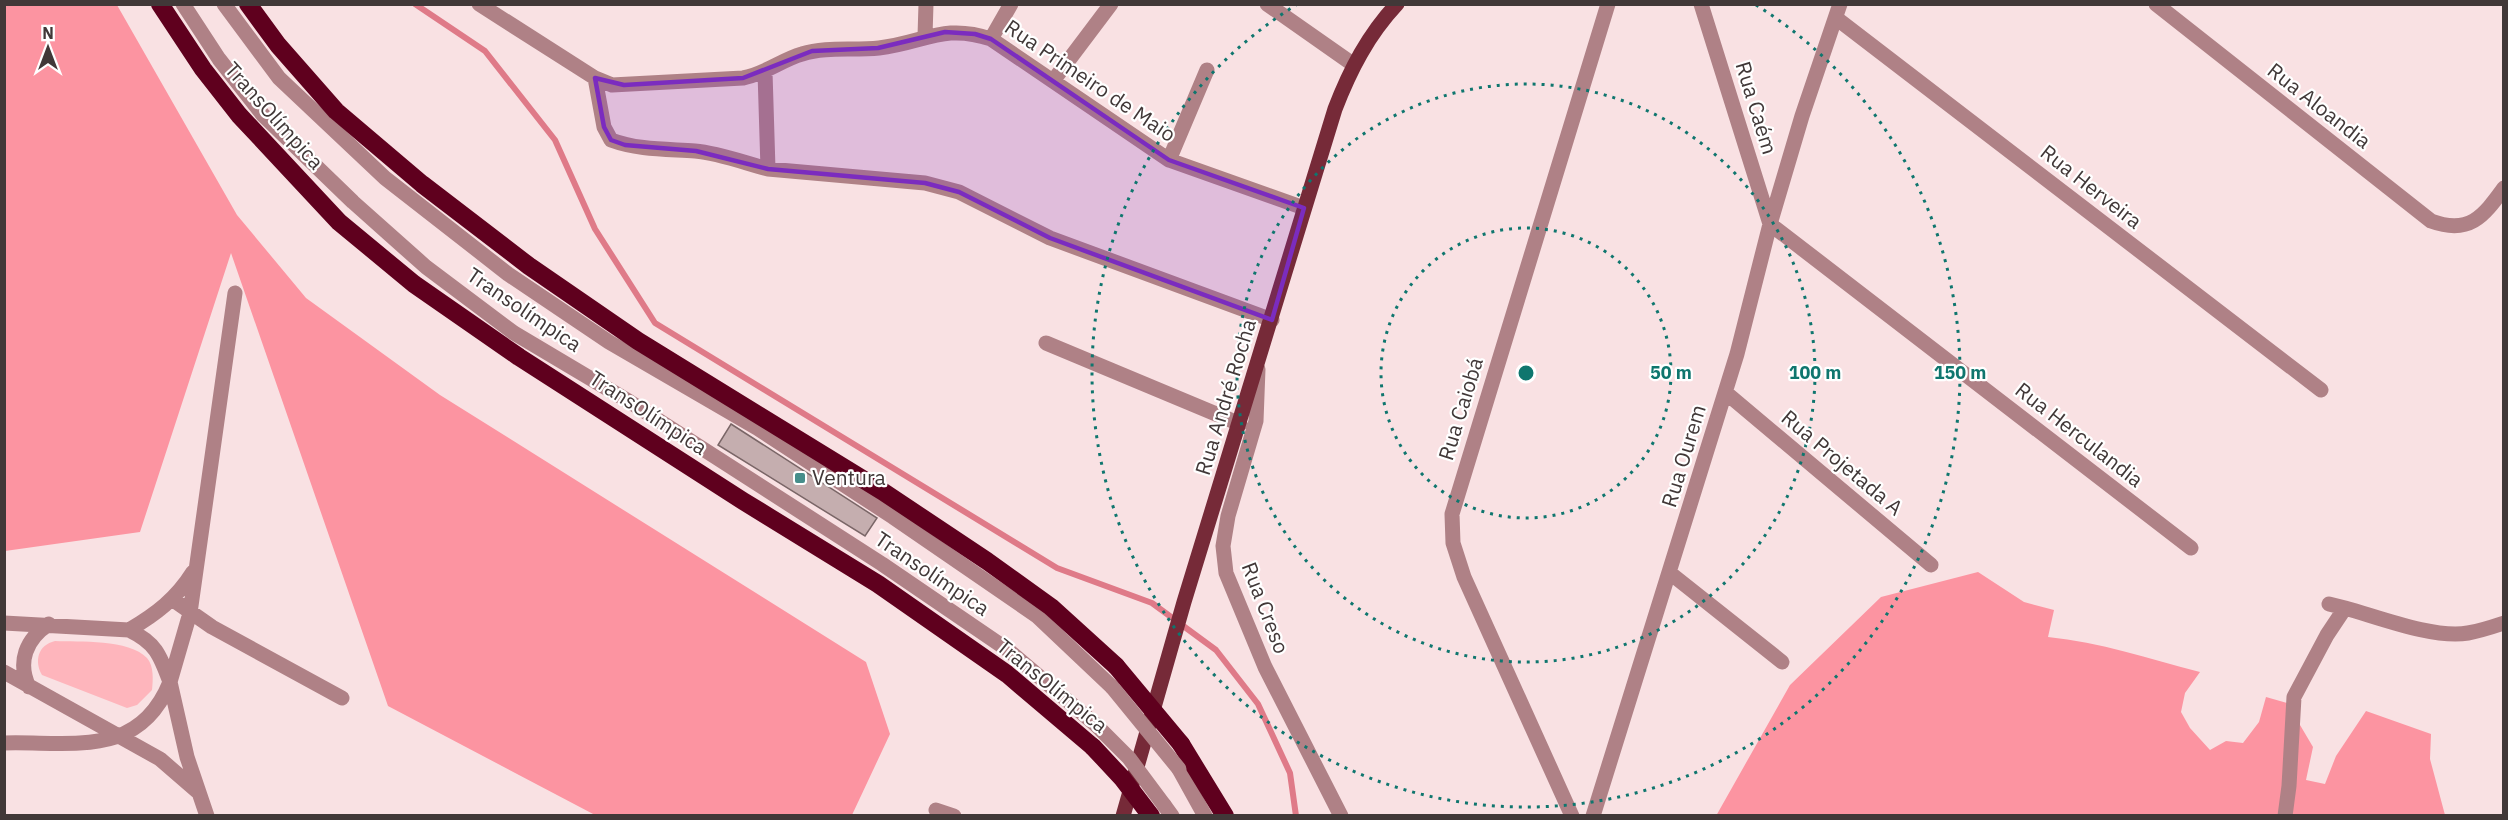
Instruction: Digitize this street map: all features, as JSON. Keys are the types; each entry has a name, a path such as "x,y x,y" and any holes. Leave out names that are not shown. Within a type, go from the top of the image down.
{"highway":[{"name":"TransOlímpica","path":"160,4 203,69 238,115 339,222 414,284 519,357 878,584 1007,674 1093,747 1122,778 1162,812"},
{"name":"TransOlímpica","path":"248,4 278,45 336,111 422,184 502,246 638,341 882,491 1051,607 1116,666 1181,744 1225,816"}],"main road":[{"name":"Rua André Rocha","path":"1123,816 1184,602 1258,367 1335,109 1365,44 1397,4"}],"street":[{"name":"Transolímpica","path":"183,4 219,58 263,115 353,202 426,267 514,333 630,402 882,564 1008,650 1095,724 1129,758 1162,812"},
{"name":"Transolímpica","path":"224,4 279,78 377,170 508,274 609,342 757,428 893,517 1037,616 1112,687 1179,769 1205,816"},
{"name":"Rua Primeiro de Maio","path":"479,4 595,78 605,83 624,85 743,78 765,72 798,55 812,51 878,48 925,36 958,31 991,39 1169,160 1305,208"},
{"path":"925,36 926,4"},
{"path":"991,39 1011,4"},
{"path":"1053,81 1111,4"},
{"path":"1268,4 1354,65"},
{"name":"Rua Caiobá","path":"1572,816 1464,577 1453,543 1452,514 1608,4"},
{"name":"Rua Caém","path":"1701,4 1770,225"},
{"name":"Rua Aloandia","path":"2156,4 2431,221 2446,226 2460,225 2485,215 2504,188"},
{"name":"Rua Ourem","path":"1593,816 1737,354 1770,225 1802,116 1838,11"},
{"name":"Rua Herveira","path":"1838,11 2321,390"},
{"path":"1169,160 1207,70"},
{"path":"765,72 768,169"},
{"path":"595,78 604,128 611,140 625,145 670,152 696,151 768,169 925,183 959,192 1050,238 1272,320"},
{"name":"Rua Herculandia","path":"1770,225 2191,548"},
{"path":"4,743 87,744 119,737 154,712 162,701 170,682 190,613 235,293"},
{"path":"1046,343 1239,424"},
{"name":"Rua Creso","path":"1258,367 1256,421 1250,448 1228,516 1224,546 1226,573 1265,667 1341,816"},
{"name":"Rua Projetada A","path":"1725,392 1931,565"},
{"path":"129,630 159,612 196,567"},
{"path":"1670,573 1782,662"},
{"path":"172,599 190,613 342,698"},
{"path":"2329,604 2433,632 2467,634 2504,623"},
{"path":"2285,816 2294,697 2327,634 2345,608"},
{"path":"4,623 129,630 147,639 161,656 170,682 187,757 207,816"},
{"path":"29,687 23,675 29,642 37,632 49,624"},
{"path":"4,672 160,759 199,793"},
{"path":"1326,783 1330,816"},
{"path":"936,810 954,816"}],"highlighted area":[{"path":"945,32 975,34 991,39 1169,160 1304,208 1272,320 1050,238 959,192 925,183 768,169 696,151 625,145 611,140 604,127 595,78 624,85 743,78 812,51 878,48"}],"shaded area":[{"path":"4,5 117,5 237,215 306,298 440,395 866,662 890,734 852,815 595,815 388,706 231,253 140,532 5,551"},
{"path":"1978,572 2024,602 2054,610 2048,637 2105,647 2200,672 2185,693 2181,712 2190,728 2210,750 2226,741 2243,743 2259,722 2266,697 2287,703 2313,747 2306,780 2325,784 2336,756 2366,711 2431,734 2430,759 2445,815 1716,816 1790,685 1881,597"},
{"path":"55,641 103,643 128,647 139,652 147,658 151,665 152,690 137,705 127,708 42,675 38,664 39,654 45,646"}],"building":[{"name":"Ventura","path":"731,424 877,518 865,536 718,445"}],"waterway":[{"path":"415,4 485,51 555,140 595,229 655,323 1057,568 1152,603 1216,650 1258,704 1290,773 1296,816"}],"place":[{"name":"Ventura","path":"800,478"}]}
